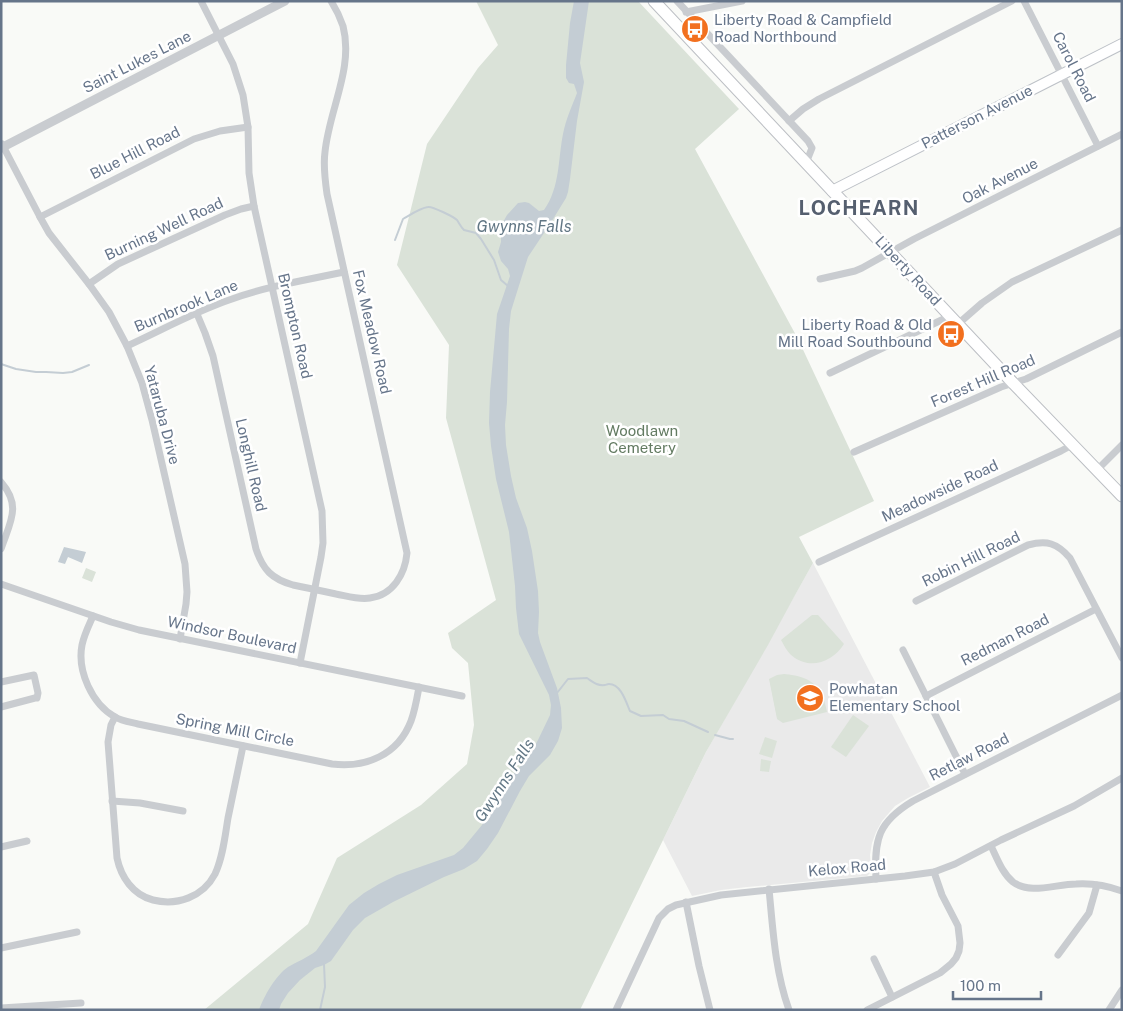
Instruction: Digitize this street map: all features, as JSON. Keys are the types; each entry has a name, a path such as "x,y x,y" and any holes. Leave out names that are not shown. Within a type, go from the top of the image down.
{"main road":[{"name":"Liberty Road","path":"654,1 1013,383 1122,496"},
{"name":"Patterson Avenue","path":"832,191 1122,44"}],"street":[{"name":"Brompton Road","path":"201,1 233,64 244,94 254,206 322,511 323,543 300,663"},
{"name":"Saint Lukes Lane","path":"2,146 285,1"},
{"name":"Fox Meadow Road","path":"315,590 364,599 378,596 396,584 406,561 406,547 327,194 324,164 327,137 346,53 342,25 331,1"},
{"path":"676,1 810,144 811,151 806,163"},
{"path":"686,12 742,1"},
{"path":"789,121 819,99 1012,1"},
{"name":"Carol Road","path":"1024,1 1098,146"},
{"name":"Blue Hill Road","path":"40,217 194,138 220,131 248,127"},
{"name":"Oak Avenue","path":"820,279 855,271 1122,134"},
{"name":"Yataruba Drive","path":"2,146 40,217 109,312 127,346 138,374 147,400 184,564 187,592 180,639"},
{"name":"Burning Well Road","path":"89,284 118,264 233,211 254,206"},
{"path":"830,373 954,320 1007,286 1122,230"},
{"name":"Burnbrook Lane","path":"127,346 234,298 344,272"},
{"name":"Longhill Road","path":"197,314 213,356 259,558 263,566 284,583 315,590"},
{"name":"Forest Hill Road","path":"854,452 1001,387 1026,378 1122,332"},
{"name":"Meadowside Road","path":"819,562 1072,445"},
{"path":"1096,470 1122,445"},
{"path":"1,482 11,496 13,505 12,518 1,549"},
{"name":"Robin Hill Road","path":"916,602 1028,545 1042,542 1050,543 1058,546 1070,558 1122,658"},
{"name":"Windsor Boulevard","path":"1,584 125,626 180,639 462,696"},
{"name":"Redman Road","path":"926,696 1096,609"},
{"name":"Spring Mill Circle","path":"93,616 82,646 81,656 82,669 91,692 106,710 115,717 138,724 332,764 362,764 384,754 402,738 412,720 419,687"},
{"path":"903,650 965,774"},
{"path":"1,682 34,675 38,694 37,698 1,707"},
{"name":"Retlaw Road","path":"876,879 876,850 878,841 886,823 894,814 908,804 965,774 1122,695"},
{"path":"115,717 111,725 108,742 117,858 122,875 126,881 141,895 150,899 171,902 191,898 200,892 214,875 218,866 243,746"},
{"name":"Kelox Road","path":"616,1010 659,918 668,908 686,902 721,895 934,872 955,864 1074,806 1122,778"},
{"path":"112,801 140,803 183,811"},
{"path":"1,847 27,841"},
{"path":"991,846 1006,875 1020,886 1036,888 1078,884 1097,885 1122,891"},
{"path":"867,1010 940,973 956,958 960,943 958,926 942,895 934,872"},
{"path":"1058,955 1089,913 1097,885"},
{"path":"769,889 777,964 789,1010"},
{"path":"686,902 710,1010"},
{"path":"1,948 77,932"},
{"path":"874,959 892,997"},
{"path":"1109,1010 1122,990"},
{"path":"1,1008 81,1003"}],"shaded area":[{"name":"Powhatan Elementary School","path":"813,563 930,787 895,806 882,821 872,843 870,855 871,870 867,876 747,887 692,896 663,840 706,752"}],"green space":[{"name":"Woodlawn Cemetery","path":"476,1 638,1 739,109 695,149 798,339 874,501 799,537 813,563 706,752 580,1010 204,1010 308,924 337,858 421,805 467,764 474,725 468,663 452,648 448,633 496,600 446,418 449,345 397,265 427,144 478,68 498,45"},
{"path":"86,568 96,572 92,582 82,578"},
{"path":"812,615 818,615 844,644 833,656 826,660 812,663 804,662 790,654 781,640"},
{"path":"784,674 801,677 814,684 822,695 827,712 783,723 777,719 769,679"},
{"path":"853,715 869,726 846,757 831,747"},
{"path":"765,737 777,741 772,758 759,754"},
{"path":"761,759 771,761 769,772 760,771"}],"water":[{"name":"Gwynns Falls","path":"574,1 589,1 580,63 584,82 568,192 528,257 511,311 505,425 511,476 532,551 538,591 538,633 557,688 561,708 562,728 558,741 550,755 529,776 498,833 477,861 393,902 365,918 353,930 331,961 315,968 300,980 288,993 279,1010 259,1010 267,992 279,975 288,967 316,951 349,905 364,893 397,875 454,855 463,848 482,825 502,788 530,755 550,715 549,695 519,634 509,532 496,479 491,446 489,423 490,392 497,314 510,276 498,252 501,242 501,226 507,215 518,203 529,203 539,211 544,210 556,183 564,128 577,93 574,84 569,83 566,78 570,23"},
{"path":"64,547 86,552 82,563 68,557 65,564 58,562"}],"waterway":[{"path":"395,240 403,219 415,212 430,207 448,214 457,220 464,230 476,233 494,260 501,280 508,286"},
{"path":"1,364 16,369 36,372 63,373 72,372 89,365"},
{"path":"557,693 568,679 587,678 597,684 609,684 617,687 630,711 641,716 663,715 669,719 684,721 708,732"},
{"path":"715,735 733,739"},
{"path":"320,1010 325,987 324,964"}],"place":[{"name":"Liberty Road & Campfield Road Northbound","path":"695,29"},
{"name":"Liberty Road & Old Mill Road Southbound","path":"951,334"},
{"name":"Powhatan Elementary School","path":"810,698"}],"district":[{"name":"LOCHEARN","path":"859,208"}]}
